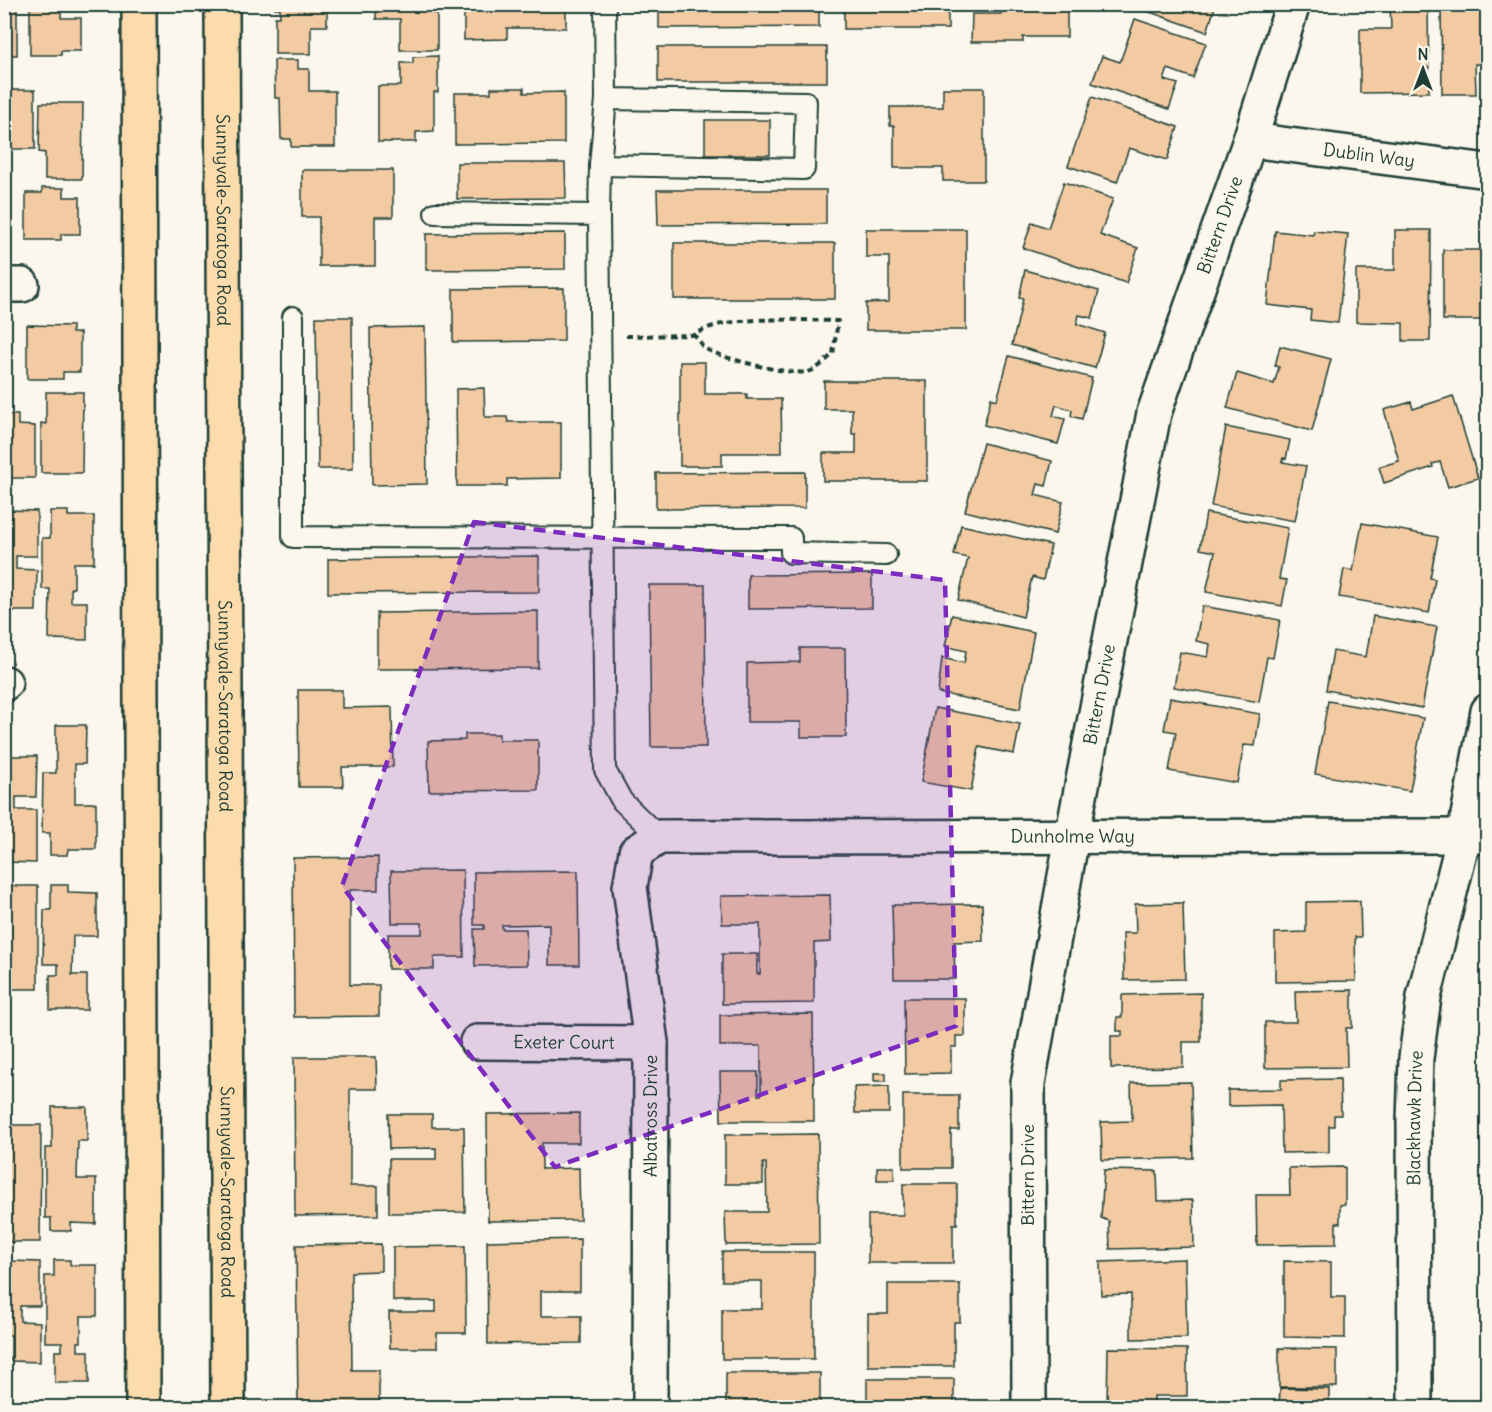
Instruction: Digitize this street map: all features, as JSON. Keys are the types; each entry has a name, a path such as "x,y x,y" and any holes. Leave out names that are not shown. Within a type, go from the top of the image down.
{"main road":[{"path":"139,4 143,1407"},
{"name":"Sunnyvale-Saratoga Road","path":"222,4 228,1407"}],"street":[{"name":"Bittern Drive","path":"1029,1407 1028,1083 1072,837 1154,413 1250,140 1293,4"},
{"name":"Dublin Way","path":"1250,140 1488,171"},
{"name":"Blackhawk Drive","path":"1415,1407 1414,1122 1416,1058 1424,997 1476,836 1488,711"},
{"name":"Dunholme Way","path":"659,837 1476,836"},
{"name":"Albatross Drive","path":"650,1407 651,1043 630,888 636,852 659,837"},
{"name":"Exeter Court","path":"477,1042 651,1043"}],"lane":[{"path":"605,4 606,99 600,165 599,215 602,336 604,770 622,801 659,837"},
{"path":"600,165 804,169 806,102 606,99"},
{"path":"435,213 599,215"},
{"path":"293,317 293,537 791,538 791,553 886,555"}],"path":[{"path":"602,336 695,335 701,330 741,321 838,321 833,354 811,372 795,373 759,367 720,355 703,347 695,335"}],"highlighted area":[{"path":"474,522 945,580 956,1026 555,1167 342,886"}],"building":[{"path":"4,4 17,4 17,55 4,55"},
{"path":"30,4 61,4 61,18 81,18 81,51 61,51 61,55 30,55"},
{"path":"274,4 327,4 327,26 311,26 311,54 275,54 275,17 280,17 280,8 275,8"},
{"path":"376,4 432,4 432,13 437,13 437,50 400,50 400,19 376,19"},
{"path":"464,4 566,4 566,28 507,28 507,39 464,40"},
{"path":"659,4 819,4 819,27 659,28"},
{"path":"844,4 948,4 948,29 844,29"},
{"path":"1001,4 1067,4 1067,37 1023,37 1023,42 971,42 972,14 1001,14"},
{"path":"1127,4 1216,4 1207,32"},
{"path":"1390,4 1428,4 1429,92 1360,93 1360,29 1391,29"},
{"path":"1488,4 1488,64 1475,64 1476,94 1442,94 1441,6"},
{"path":"1135,19 1206,43 1193,78 1168,69 1164,80 1178,84 1169,109 1092,83 1102,56 1120,62"},
{"path":"658,47 827,47 827,82 658,82"},
{"path":"438,56 438,92 434,92 434,131 416,132 416,142 378,142 378,86 401,86 401,63 413,63 413,57"},
{"path":"274,60 298,60 298,69 309,69 309,91 335,91 335,147 291,147 291,139 281,139 280,98 275,98"},
{"path":"491,88 524,88 524,93 564,92 564,143 455,144 455,93 491,93"},
{"path":"943,88 984,88 984,181 943,181 943,168 894,168 894,126 890,126 890,107 943,107"},
{"path":"4,90 35,90 35,149 4,149"},
{"path":"1092,97 1178,127 1167,160 1129,148 1117,182 1068,166"},
{"path":"40,103 83,103 82,179 45,179 45,153 39,152"},
{"path":"705,120 770,120 770,155 705,155"},
{"path":"457,163 565,163 566,198 457,199"},
{"path":"302,170 393,170 393,217 375,217 375,266 319,266 319,217 302,217"},
{"path":"1064,182 1113,199 1100,235 1138,248 1126,283 1023,248 1032,222 1048,228"},
{"path":"42,188 64,188 64,197 80,197 80,234 61,234 61,240 26,240 26,193 42,193"},
{"path":"657,190 826,190 826,224 658,225"},
{"path":"866,229 966,229 966,330 866,330 866,303 889,302 889,257 866,257"},
{"path":"1395,230 1431,230 1430,341 1403,341 1403,323 1356,322 1356,270 1395,270"},
{"path":"1275,231 1313,235 1314,231 1348,234 1338,323 1310,320 1311,310 1267,305"},
{"path":"565,233 565,269 426,270 426,234"},
{"path":"1482,240 1488,240 1488,320 1443,320 1443,250 1482,250"},
{"path":"674,243 835,243 835,299 674,299"},
{"path":"1025,270 1099,291 1092,318 1079,315 1077,324 1105,333 1095,368 1012,345 1023,299 1019,298"},
{"path":"564,288 564,341 453,342 453,289"},
{"path":"316,317 352,317 353,469 318,469"},
{"path":"27,325 72,326 72,333 80,333 80,372 63,372 63,379 27,379"},
{"path":"425,327 427,484 372,485 370,328"},
{"path":"1280,346 1331,359 1312,431 1227,408 1237,373 1274,384 1279,367 1275,366"},
{"path":"1009,356 1092,378 1082,419 1071,416 1072,410 1056,405 1053,416 1065,419 1058,444 984,425 991,398 997,400"},
{"path":"680,362 705,362 705,394 747,394 747,399 781,399 782,453 722,453 722,466 680,466"},
{"path":"824,381 927,381 927,481 823,481 823,453 856,453 856,434 852,434 852,409 824,409"},
{"path":"484,388 485,417 507,417 508,422 561,422 561,478 507,479 507,486 457,486 456,389"},
{"path":"1488,390 1488,411 1482,409"},
{"path":"46,392 83,392 82,473 41,473 41,423 46,424"},
{"path":"1453,396 1478,478 1448,487 1440,462 1432,464 1433,467 1384,483 1379,467 1399,461 1384,410 1411,402 1413,409"},
{"path":"4,415 18,415 18,425 35,426 35,478 4,478"},
{"path":"1226,427 1290,440 1286,459 1283,458 1282,462 1306,466 1295,521 1211,506"},
{"path":"983,443 1052,461 1046,486 1038,484 1035,495 1063,502 1055,534 965,511"},
{"path":"805,472 805,508 656,509 656,473"},
{"path":"4,504 8,504 8,510 37,511 37,556 16,556 16,569 37,570 36,611 8,611 8,582 4,582"},
{"path":"50,511 68,511 68,516 94,516 94,563 74,563 74,588 71,588 71,602 87,602 87,640 49,639 50,589 42,589 42,538 50,538"},
{"path":"1206,513 1288,528 1279,579 1287,580 1282,606 1206,592 1215,552 1200,549"},
{"path":"1362,523 1438,537 1430,578 1435,579 1429,613 1339,597 1344,569 1353,571"},
{"path":"961,525 1051,545 1043,580 1032,577 1023,617 958,600 968,558 954,555"},
{"path":"539,556 539,592 328,593 328,559"},
{"path":"872,574 872,608 748,609 748,575"},
{"path":"649,585 705,585 706,747 651,747"},
{"path":"1202,606 1280,620 1273,658 1267,657 1259,702 1174,687 1180,652 1208,657 1210,644 1196,641"},
{"path":"538,611 538,668 377,669 377,613"},
{"path":"952,615 1034,632 1020,709 938,693 942,658 964,663 966,651 945,646"},
{"path":"1373,616 1437,627 1422,708 1326,690 1333,651 1366,657"},
{"path":"800,648 845,648 846,737 801,737 801,722 747,722 747,663 800,662"},
{"path":"298,690 342,690 342,708 392,707 393,767 342,767 343,787 299,787"},
{"path":"1170,698 1260,714 1255,746 1244,745 1237,783 1169,771 1176,732 1164,730"},
{"path":"1328,701 1423,718 1410,791 1315,774"},
{"path":"935,708 1020,724 1014,754 979,747 971,791 921,782"},
{"path":"56,725 86,725 85,764 75,764 75,803 96,803 96,849 68,849 67,855 50,855 50,833 42,833 43,773 56,773"},
{"path":"465,734 499,734 499,740 538,740 538,790 429,791 428,741 465,740"},
{"path":"9,756 37,756 36,797 16,797 16,810 36,810 36,863 4,862 4,781 8,781"},
{"path":"378,857 378,890 350,890 350,985 379,985 379,1016 294,1017 293,858"},
{"path":"463,870 464,957 434,957 434,969 388,969 388,934 422,934 422,923 392,923 391,871"},
{"path":"578,871 579,965 549,965 549,924 502,925 502,929 526,929 527,965 475,966 474,929 484,929 484,925 474,925 474,872"},
{"path":"4,882 10,882 10,886 38,886 38,989 5,989"},
{"path":"51,885 68,885 68,892 97,893 97,936 73,936 72,975 87,975 87,1010 50,1010 50,975 58,975 58,964 43,964 44,910 51,910"},
{"path":"830,895 831,942 814,943 814,1003 722,1004 722,954 757,954 757,974 760,974 760,924 722,924 721,896"},
{"path":"1360,901 1361,937 1355,937 1356,981 1275,982 1275,933 1306,932 1306,902"},
{"path":"1183,903 1185,979 1124,980 1123,933 1136,933 1135,904"},
{"path":"982,904 983,941 954,942 955,979 894,979 892,905"},
{"path":"1352,990 1352,1028 1346,1028 1347,1067 1265,1068 1265,1022 1296,1022 1295,991"},
{"path":"1201,993 1201,1042 1183,1042 1183,1067 1111,1068 1111,1036 1122,1036 1122,1031 1117,1031 1117,1017 1122,1017 1122,995"},
{"path":"904,998 965,998 965,1036 956,1036 956,1047 951,1047 951,1073 905,1074"},
{"path":"813,1014 814,1121 721,1121 720,1072 758,1072 758,1095 761,1095 761,1046 720,1046 720,1015"},
{"path":"294,1057 376,1057 377,1089 350,1089 350,1186 378,1186 378,1215 295,1216"},
{"path":"874,1073 886,1073 886,1081 874,1081"},
{"path":"1340,1079 1341,1115 1334,1115 1334,1126 1329,1126 1329,1152 1282,1153 1281,1105 1228,1106 1228,1090 1281,1089 1281,1080"},
{"path":"1191,1082 1193,1158 1102,1160 1101,1122 1132,1121 1131,1083"},
{"path":"889,1086 889,1113 855,1113 854,1087"},
{"path":"903,1095 959,1095 959,1130 951,1130 951,1168 903,1168"},
{"path":"52,1107 87,1107 87,1141 78,1141 77,1179 96,1179 96,1224 71,1223 71,1231 51,1231 51,1218 45,1218 45,1148 52,1148"},
{"path":"579,1113 579,1143 542,1143 542,1169 579,1168 580,1220 488,1221 487,1114"},
{"path":"388,1114 432,1114 432,1127 464,1127 465,1212 389,1213 389,1159 436,1159 436,1148 389,1149"},
{"path":"1486,1124 1488,1124 1486,1159"},
{"path":"9,1125 41,1125 40,1242 9,1242 9,1232 4,1232 4,1151 9,1151"},
{"path":"818,1134 819,1244 726,1245 725,1212 767,1212 766,1163 763,1163 763,1184 725,1184 725,1135"},
{"path":"877,1167 894,1167 894,1180 877,1180"},
{"path":"1345,1167 1345,1204 1340,1205 1340,1223 1336,1223 1336,1244 1257,1245 1256,1195 1290,1195 1289,1168"},
{"path":"1104,1170 1157,1171 1158,1201 1193,1200 1194,1247 1110,1249 1109,1221 1101,1218"},
{"path":"903,1184 957,1184 957,1224 953,1224 953,1263 868,1263 868,1215 903,1215"},
{"path":"580,1239 580,1291 541,1291 541,1316 581,1316 581,1343 488,1344 487,1241"},
{"path":"381,1244 381,1271 351,1272 352,1370 379,1370 379,1403 298,1404 296,1245"},
{"path":"465,1246 466,1333 437,1333 437,1348 390,1348 389,1312 436,1312 436,1301 393,1301 393,1247"},
{"path":"722,1252 814,1252 814,1359 722,1359 722,1309 762,1309 762,1281 722,1281"},
{"path":"4,1256 11,1256 11,1261 40,1262 40,1306 20,1306 20,1321 40,1322 40,1362 11,1361 11,1335 4,1335"},
{"path":"1185,1259 1187,1338 1131,1339 1131,1294 1101,1295 1100,1262"},
{"path":"54,1260 70,1260 70,1265 97,1265 97,1316 81,1316 81,1342 78,1342 78,1351 89,1351 89,1383 55,1383 55,1351 62,1351 62,1342 45,1342 45,1276 54,1276"},
{"path":"1284,1261 1331,1262 1331,1297 1345,1297 1345,1338 1284,1337"},
{"path":"888,1284 960,1284 960,1322 954,1322 954,1366 868,1366 868,1314 888,1314"},
{"path":"1108,1348 1187,1349 1187,1396 1154,1396 1154,1408 1107,1408"},
{"path":"1279,1348 1337,1349 1337,1387 1279,1387"},
{"path":"726,1373 820,1373 820,1408 726,1408"},
{"path":"867,1379 954,1379 954,1408 867,1408"},
{"path":"1280,1388 1329,1389 1329,1408 1279,1408"}]}
